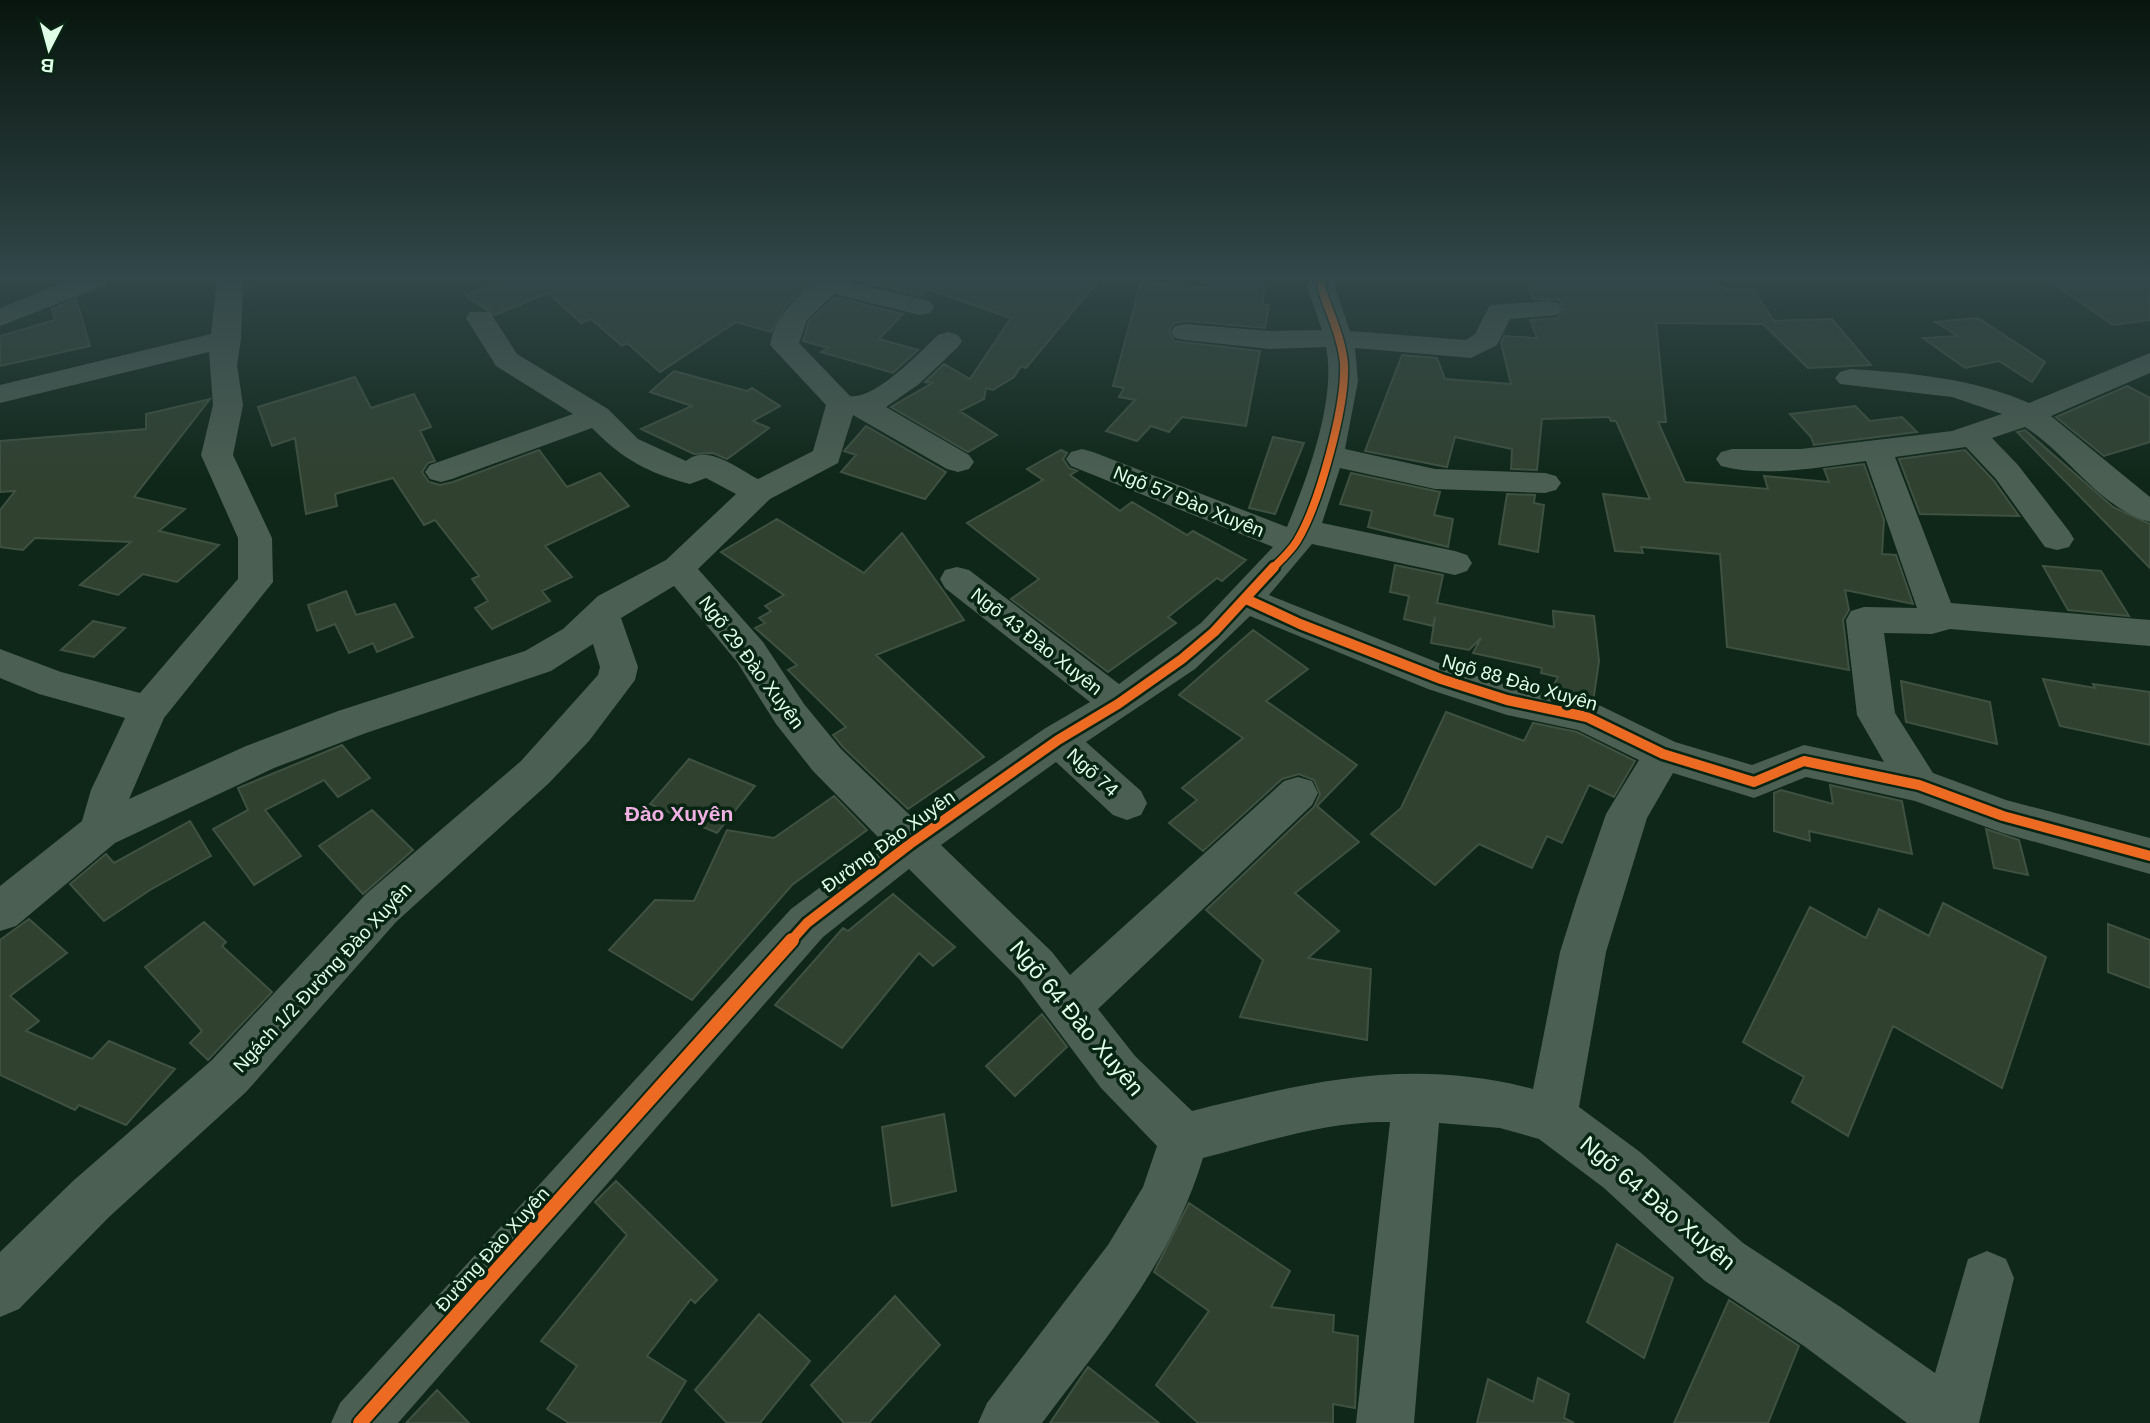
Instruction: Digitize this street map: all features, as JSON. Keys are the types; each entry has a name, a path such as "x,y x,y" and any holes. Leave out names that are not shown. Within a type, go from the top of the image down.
{"street":[{"path":"0,394 201,345"},
{"path":"100,831 111,790 148,710 256,582 255,538 217,455 228,405 222,365 226,345"},
{"path":"497,345 506,360 597,416 627,446 649,460 690,474 703,463 758,492"},
{"path":"784,345 852,406 958,462"},
{"path":"0,912 100,831 260,757 352,722 538,661 576,638 611,605 678,568 758,492 827,456 852,406 898,386 943,345"},
{"name":"Đường Đào Xuyên","path":"360,1423 807,923 910,844 1058,740 1118,704 1203,641 1245,599 1300,537 1327,455 1343,385 1344,364 1338,345"},
{"path":"1427,345 1471,349 1477,345"},
{"path":"1732,458 1801,459 1973,436 2145,370"},
{"path":"1850,378 1955,386 2028,415 2150,511"},
{"path":"441,472 597,416"},
{"path":"1973,436 2007,472 2057,539"},
{"path":"1876,451 1886,469 1937,615 1937,620 1932,621 1868,618 1864,625 1876,715 1919,785"},
{"path":"1327,455 1435,479 1545,483"},
{"name":"Ngõ 57 Đào Xuyên","path":"1082,459 1300,537 1455,563"},
{"name":"Ngõ 29 Đào Xuyên","path":"678,568 750,652 790,714 827,760 910,844"},
{"name":"Ngõ 43 Đào Xuyên","path":"957,579 1118,704"},
{"name":"Ngõ 88 Đào Xuyên","path":"1245,599 1300,624 1441,679 1507,700 1587,717 1663,754 1754,782 1804,761 1919,785 2003,816 2150,856"},
{"path":"1937,615 2150,633"},
{"name":"Ngách 1/2 Đường Đào Xuyên","path":"0,1290 91,1199 229,1076 381,908 535,772 575,730 616,680 619,667 602,616"},
{"path":"0,663 52,684 148,710"},
{"name":"Ngõ 74","path":"1058,740 1127,803"},
{"path":"1552,1118 1583,952 1599,898 1628,814 1663,754"},
{"path":"1069,1006 1298,793"},
{"name":"Ngõ 64 Đào Xuyên","path":"910,844 988,916 1069,1006 1118,1072 1184,1138 1308,1106 1365,1098 1500,1104 1552,1118 1622,1170 1724,1262 1823,1327 1950,1421"},
{"path":"1385,1423 1418,1099"},
{"path":"1007,1423 1126,1264 1165,1199 1184,1138"},
{"path":"1950,1421 1987,1278"}],"building":[{"path":"0,345 90,346 0,366"},
{"path":"630,345 700,345 660,372"},
{"path":"819,345 902,345 918,350 893,373 821,352 828,348"},
{"path":"993,345 1045,345 1026,368 1021,366 1014,377 993,390 986,388 984,399 960,411 997,435 968,452 891,407 932,383 925,382 944,364 970,379"},
{"path":"1124,345 1212,345 1260,351 1246,426 1182,417 1169,432 1151,426 1137,441 1106,431 1135,400 1119,397 1124,388 1113,386"},
{"path":"1502,345 1658,345 1666,422 1658,422 1685,482 1768,489 1764,476 1829,482 1824,469 1864,464 1884,520 1882,554 1896,555 1913,604 1845,590 1849,610 1843,620 1849,670 1727,647 1720,554 1641,547 1643,553 1615,551 1603,494 1650,499 1616,421 1611,421 1609,417 1542,419 1537,470 1511,469 1512,449 1455,437 1447,467 1365,451 1402,355 1437,358 1445,379 1511,384"},
{"path":"1785,345 1854,345 1871,365 1808,368"},
{"path":"1933,345 2020,345 2045,362 2032,382 1999,361 1965,368"},
{"path":"674,371 747,391 752,388 780,406 753,421 769,428 727,459 713,453 694,454 641,429 692,406 650,392"},
{"path":"355,377 371,408 414,394 431,427 420,431 435,461 428,463 422,472 429,482 440,485 453,482 539,450 567,487 600,473 629,506 545,546 572,577 542,591 550,601 492,629 475,608 488,601 472,579 479,576 435,520 424,525 393,478 335,494 337,506 306,514 295,438 272,446 258,407"},
{"path":"2127,386 2150,398 2150,442 2104,456 2056,417"},
{"path":"210,399 134,497 185,509 159,531 219,545 177,582 143,574 118,595 80,585 131,542 35,538 23,550 0,547 0,510 15,491 0,492 0,441 146,429 146,414"},
{"path":"1855,406 1870,421 1902,417 1917,432 1814,445 1811,437 1790,414"},
{"path":"866,426 946,472 925,499 841,472 856,455 844,451"},
{"path":"2025,430 2113,507 2150,524 2150,568 2017,432"},
{"path":"1273,437 1304,443 1275,514 1249,508"},
{"path":"1061,450 1067,453 1063,459 1069,468 1077,471 1070,475 1120,511 1132,502 1187,535 1193,531 1246,560 1222,581 1217,578 1168,617 1176,623 1108,672 1011,599 1039,579 967,523 1043,480 1027,469"},
{"path":"1965,450 1994,481 2019,516 1920,514 1899,459"},
{"path":"1351,473 1440,492 1434,515 1453,519 1448,547 1368,527 1372,511 1340,504"},
{"path":"1507,494 1535,495 1534,503 1544,505 1538,552 1499,544"},
{"path":"777,519 864,573 902,533 964,620 876,655 984,757 908,809 843,747 833,735 846,727 788,670 797,665 755,628 765,623 759,618 771,611 765,606 784,595 721,552"},
{"path":"1395,565 1443,575 1437,603 1554,627 1553,611 1594,616 1599,661 1593,702 1550,692 1558,677 1541,673 1542,668 1473,653 1481,638 1469,650 1431,643 1435,617 1433,626 1404,619 1409,596 1390,592"},
{"path":"2043,566 2101,571 2129,616 2068,610"},
{"path":"346,591 356,615 395,604 413,637 377,652 373,643 349,653 335,624 317,631 308,605"},
{"path":"93,621 125,628 94,657 61,650"},
{"path":"1253,630 1308,669 1266,701 1357,765 1317,806 1359,842 1295,893 1339,931 1308,958 1371,969 1367,1040 1240,1017 1263,960 1206,910 1314,807 1320,794 1314,780 1299,774 1282,779 1203,851 1169,823 1197,800 1182,788 1243,738 1179,695"},
{"path":"2043,679 2095,688 2093,684 2150,692 2150,745 2060,726"},
{"path":"1901,681 1990,702 1997,744 1906,722"},
{"path":"1446,712 1524,741 1533,723 1577,732 1635,761 1614,797 1589,785 1562,843 1547,836 1532,868 1479,844 1435,885 1371,834 1401,808"},
{"path":"342,745 370,778 338,797 324,780 265,810 301,856 254,885 213,829 248,810 238,788"},
{"path":"689,759 755,786 717,833 650,804"},
{"path":"1830,785 1902,801 1912,854 1809,831 1810,841 1774,831 1774,793 1781,790 1833,804"},
{"path":"834,796 867,830 792,885 692,1000 609,950 655,900 694,901 727,830 774,838"},
{"path":"372,810 413,850 363,894 319,846"},
{"path":"190,821 211,856 150,890 104,921 70,884 106,854 114,863"},
{"path":"1986,829 2019,840 2028,875 1994,868"},
{"path":"893,894 955,947 933,966 919,953 842,1048 775,1005 843,928 848,931"},
{"path":"1943,903 2046,957 2002,1088 1893,1026 1848,1136 1792,1102 1804,1077 1743,1042 1810,907 1866,938 1879,909 1929,936"},
{"path":"29,919 67,953 10,996 39,1021 26,1031 92,1059 109,1041 175,1069 126,1125 79,1105 75,1110 0,1075 0,940"},
{"path":"204,922 226,942 222,946 272,992 208,1060 190,1043 202,1031 145,967"},
{"path":"2108,924 2150,940 2150,988 2108,972"},
{"path":"1042,1014 1067,1047 1015,1096 986,1066"},
{"path":"944,1114 956,1191 892,1206 882,1127"},
{"path":"616,1181 717,1280 695,1303 691,1299 647,1356 686,1381 660,1423 569,1423 547,1409 577,1366 541,1341 627,1235 595,1202"},
{"path":"1189,1203 1290,1271 1271,1307 1334,1315 1333,1332 1358,1336 1355,1408 1333,1404 1333,1423 1198,1423 1156,1385 1209,1311 1154,1272"},
{"path":"1617,1244 1673,1278 1644,1358 1587,1322"},
{"path":"895,1296 940,1345 869,1423 844,1423 811,1385"},
{"path":"1729,1300 1799,1346 1768,1423 1674,1423"},
{"path":"759,1314 810,1361 760,1423 727,1423 695,1390"},
{"path":"1088,1367 1159,1423 1050,1423"},
{"path":"1538,1378 1569,1394 1564,1418 1574,1423 1477,1423 1488,1379 1533,1402"},
{"path":"437,1390 469,1423 406,1423"}],"cycle path":[{"path":"360,1423 807,923 910,844 1058,740 1118,704 1182,659 1214,632 1296,543 1320,484 1340,403 1344,365 1340,345"},
{"path":"1246,599 1300,624 1441,679 1507,700 1587,717 1663,754 1754,782 1804,761 1919,785 2003,816 2150,856"}],"district":[{"name":"Đào Xuyên","path":"679,814"}]}
